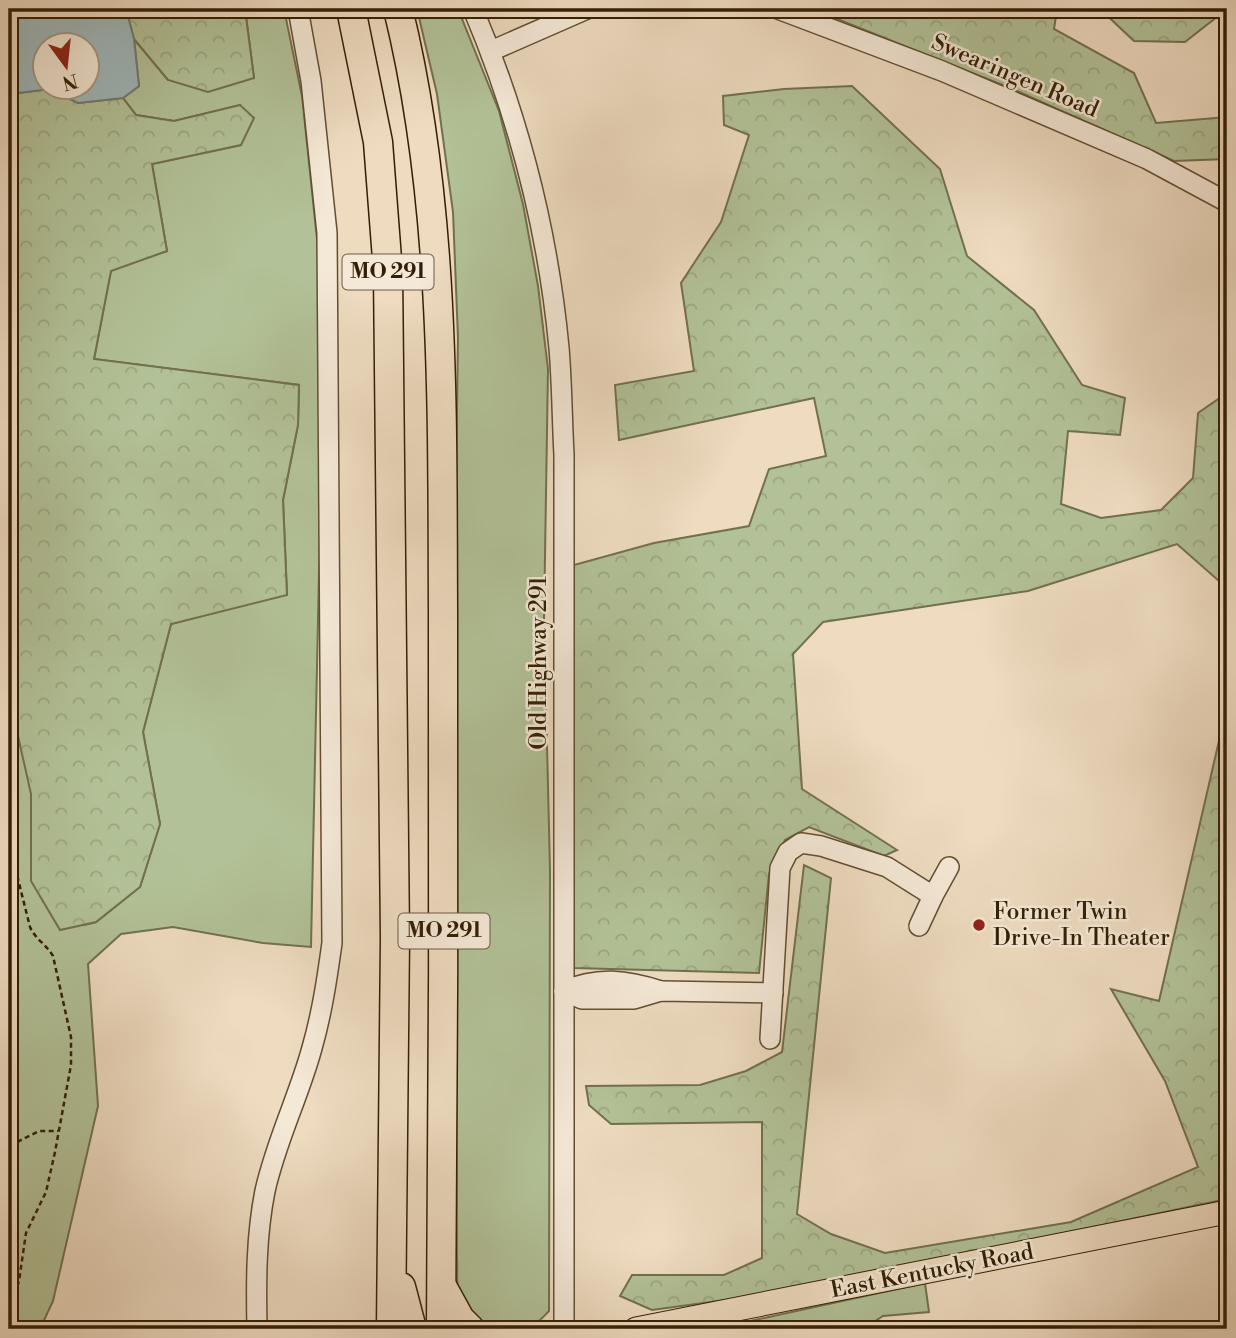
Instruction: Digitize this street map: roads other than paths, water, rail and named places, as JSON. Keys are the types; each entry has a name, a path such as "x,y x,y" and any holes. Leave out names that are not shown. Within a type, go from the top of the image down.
{"highway":[{"name":"MO 291","path":"351,9 378,142 388,272 395,938 392,1250 396,1327"},
{"name":"MO 291","path":"398,9 421,137 435,267 442,396 444,954 441,1329"},
{"path":"442,1283 447,1298 470,1329"}],"main road":[{"name":"East Kentucky Road","path":"636,1329 1227,1212"}],"street":[{"path":"257,1329 258,1237 265,1191 277,1144 312,1051 325,999 332,943 327,233 313,93 298,9"},
{"name":"Old Highway 291","path":"473,9 511,107 529,170 544,237 559,350 564,454 564,1329"},
{"path":"491,51 587,9"},
{"name":"Swearingen Road","path":"778,9 942,71 1134,153 1227,202"},
{"path":"770,1039 780,868 788,852 801,843 821,846 887,867 933,896"},
{"path":"919,926 948,867"},
{"path":"564,991 582,999 634,999 661,991 773,993"}],"water":[{"path":"9,9 126,9 134,39 139,86 123,98 102,100 102,32 32,32 32,91 9,97"}],"place":[{"name":"Former Twin Drive-In Theater","path":"979,925"}]}
